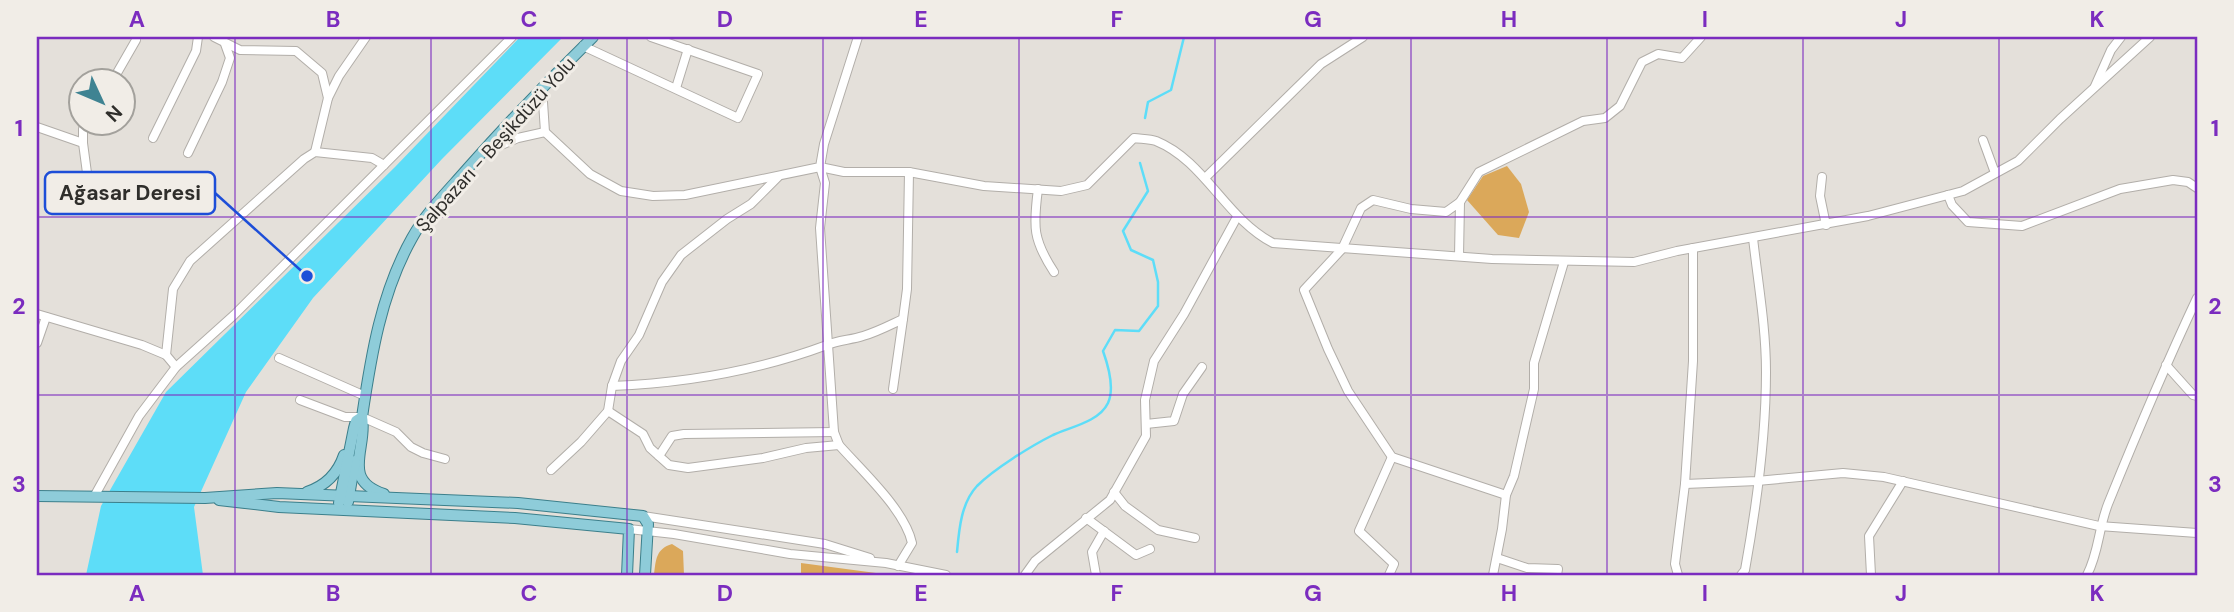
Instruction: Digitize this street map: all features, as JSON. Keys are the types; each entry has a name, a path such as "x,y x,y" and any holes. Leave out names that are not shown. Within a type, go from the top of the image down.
{"main road":[{"name":"Şalpazarı - Beşikdüzü Yolu","path":"360,438 376,336 391,284 412,237 434,208 542,87 593,37"},
{"path":"301,494 322,485 338,469 356,421 362,417"},
{"path":"344,496 354,428"},
{"path":"341,510 360,438"},
{"path":"360,438 358,463 362,480 372,489 399,497"},
{"path":"205,498 253,493 399,497 518,503 643,516 648,524 645,575"},
{"path":"37,502 100,495"},
{"path":"37,496 205,498 279,507 515,518 629,529 627,575"}],"street":[{"path":"153,138 196,51 198,37"},
{"path":"214,37 240,50 296,51 322,73 328,98"},
{"path":"315,152 328,98 339,76 366,37"},
{"path":"100,495 139,416 176,367 234,315 512,37"},
{"path":"583,46 738,118 758,74 652,37"},
{"path":"858,37 824,144 820,167 825,183 820,228 827,344 834,432 839,445 899,513 910,532 912,543 898,566"},
{"path":"1205,178 1321,64 1363,37"},
{"path":"1506,495 1392,457 1348,391 1304,290 1342,249 1361,208 1373,200 1411,209 1446,212 1460,202 1479,172 1583,121 1605,118 1620,106 1642,62 1658,54 1682,58 1701,37"},
{"path":"2093,91 2111,50 2121,37"},
{"path":"542,87 545,132 590,174 621,191 653,196 685,195 820,167 844,172 909,172 984,186 1061,191 1087,185 1134,138 1155,140 1180,155 1205,178 1237,217 1272,243 1564,262 1634,262 1693,248 1826,225 1963,191 2018,161 2150,37"},
{"path":"121,66 136,40"},
{"path":"188,153 222,82 230,58 225,44"},
{"path":"676,88 688,49"},
{"path":"37,127 83,143"},
{"path":"481,155 518,138 545,132"},
{"path":"83,136 87,173 82,203 92,209"},
{"path":"1983,141 1995,173"},
{"path":"166,355 173,289 190,261 304,159 315,152 372,158 384,165"},
{"path":"893,389 906,289 909,172"},
{"path":"551,470 581,442 608,411 612,386 621,361 639,335 662,282 681,255 751,204 778,177"},
{"path":"1822,177 1820,196 1826,225"},
{"path":"1948,195 1952,205 1968,222 2022,226 2120,189 2173,180 2189,182 2197,188"},
{"path":"1038,189 1035,236 1054,272"},
{"path":"1459,256 1460,202"},
{"path":"1026,575 1035,561 1110,500 1146,436 1145,400 1154,361 1184,314 1237,217"},
{"path":"1741,575 1745,570 1752,531 1766,372 1753,238"},
{"path":"1678,575 1675,565 1685,484 1693,361 1693,248"},
{"path":"1493,575 1506,495 1514,476 1534,388 1534,363 1564,262"},
{"path":"2087,575 2095,559 2099,526 2197,298"},
{"path":"37,343 41,316 166,355 176,367"},
{"path":"612,386 662,383 752,369 827,344 863,336 903,320"},
{"path":"279,358 365,396"},
{"path":"2166,365 2193,395 2197,396"},
{"path":"1146,424 1174,421 1183,394 1202,367"},
{"path":"300,400 345,417 362,417 396,432 411,447 445,459"},
{"path":"608,411 643,434 650,448 669,465 688,468 839,445"},
{"path":"659,456 672,436 684,434 834,432"},
{"path":"1390,575 1394,564 1359,531 1392,457"},
{"path":"1685,484 1843,474 1884,477 2099,526 2197,533"},
{"path":"1871,575 1869,536 1903,481"},
{"path":"1114,492 1125,506 1158,530 1195,538"},
{"path":"643,516 825,544 886,563 946,575"},
{"path":"1086,518 1136,555 1150,549"},
{"path":"629,529 790,554 886,563"},
{"path":"1096,575 1092,552 1104,531"},
{"path":"1497,558 1527,568 1558,569 1557,575"}],"shaded area":[{"path":"1507,166 1521,184 1529,212 1519,238 1498,235 1467,200 1483,176"},
{"path":"672,544 683,551 684,575 654,575 656,559 660,552"},
{"path":"801,563 891,575 801,575"}],"water":[{"path":"520,37 563,37 442,159 313,298 246,392 194,507 203,575 86,575 101,506 166,392 395,167"}],"waterway":[{"path":"1145,118 1148,102 1171,90 1184,37"},
{"path":"957,552 964,509 977,486 1024,451 1053,435 1084,423 1104,410 1110,397 1111,384 1103,351 1115,330 1139,331 1158,306 1158,282 1153,260 1131,250 1123,231 1148,191 1140,163"}],"place":[{"name":"Ağasar Deresi","path":"307,276"}]}
